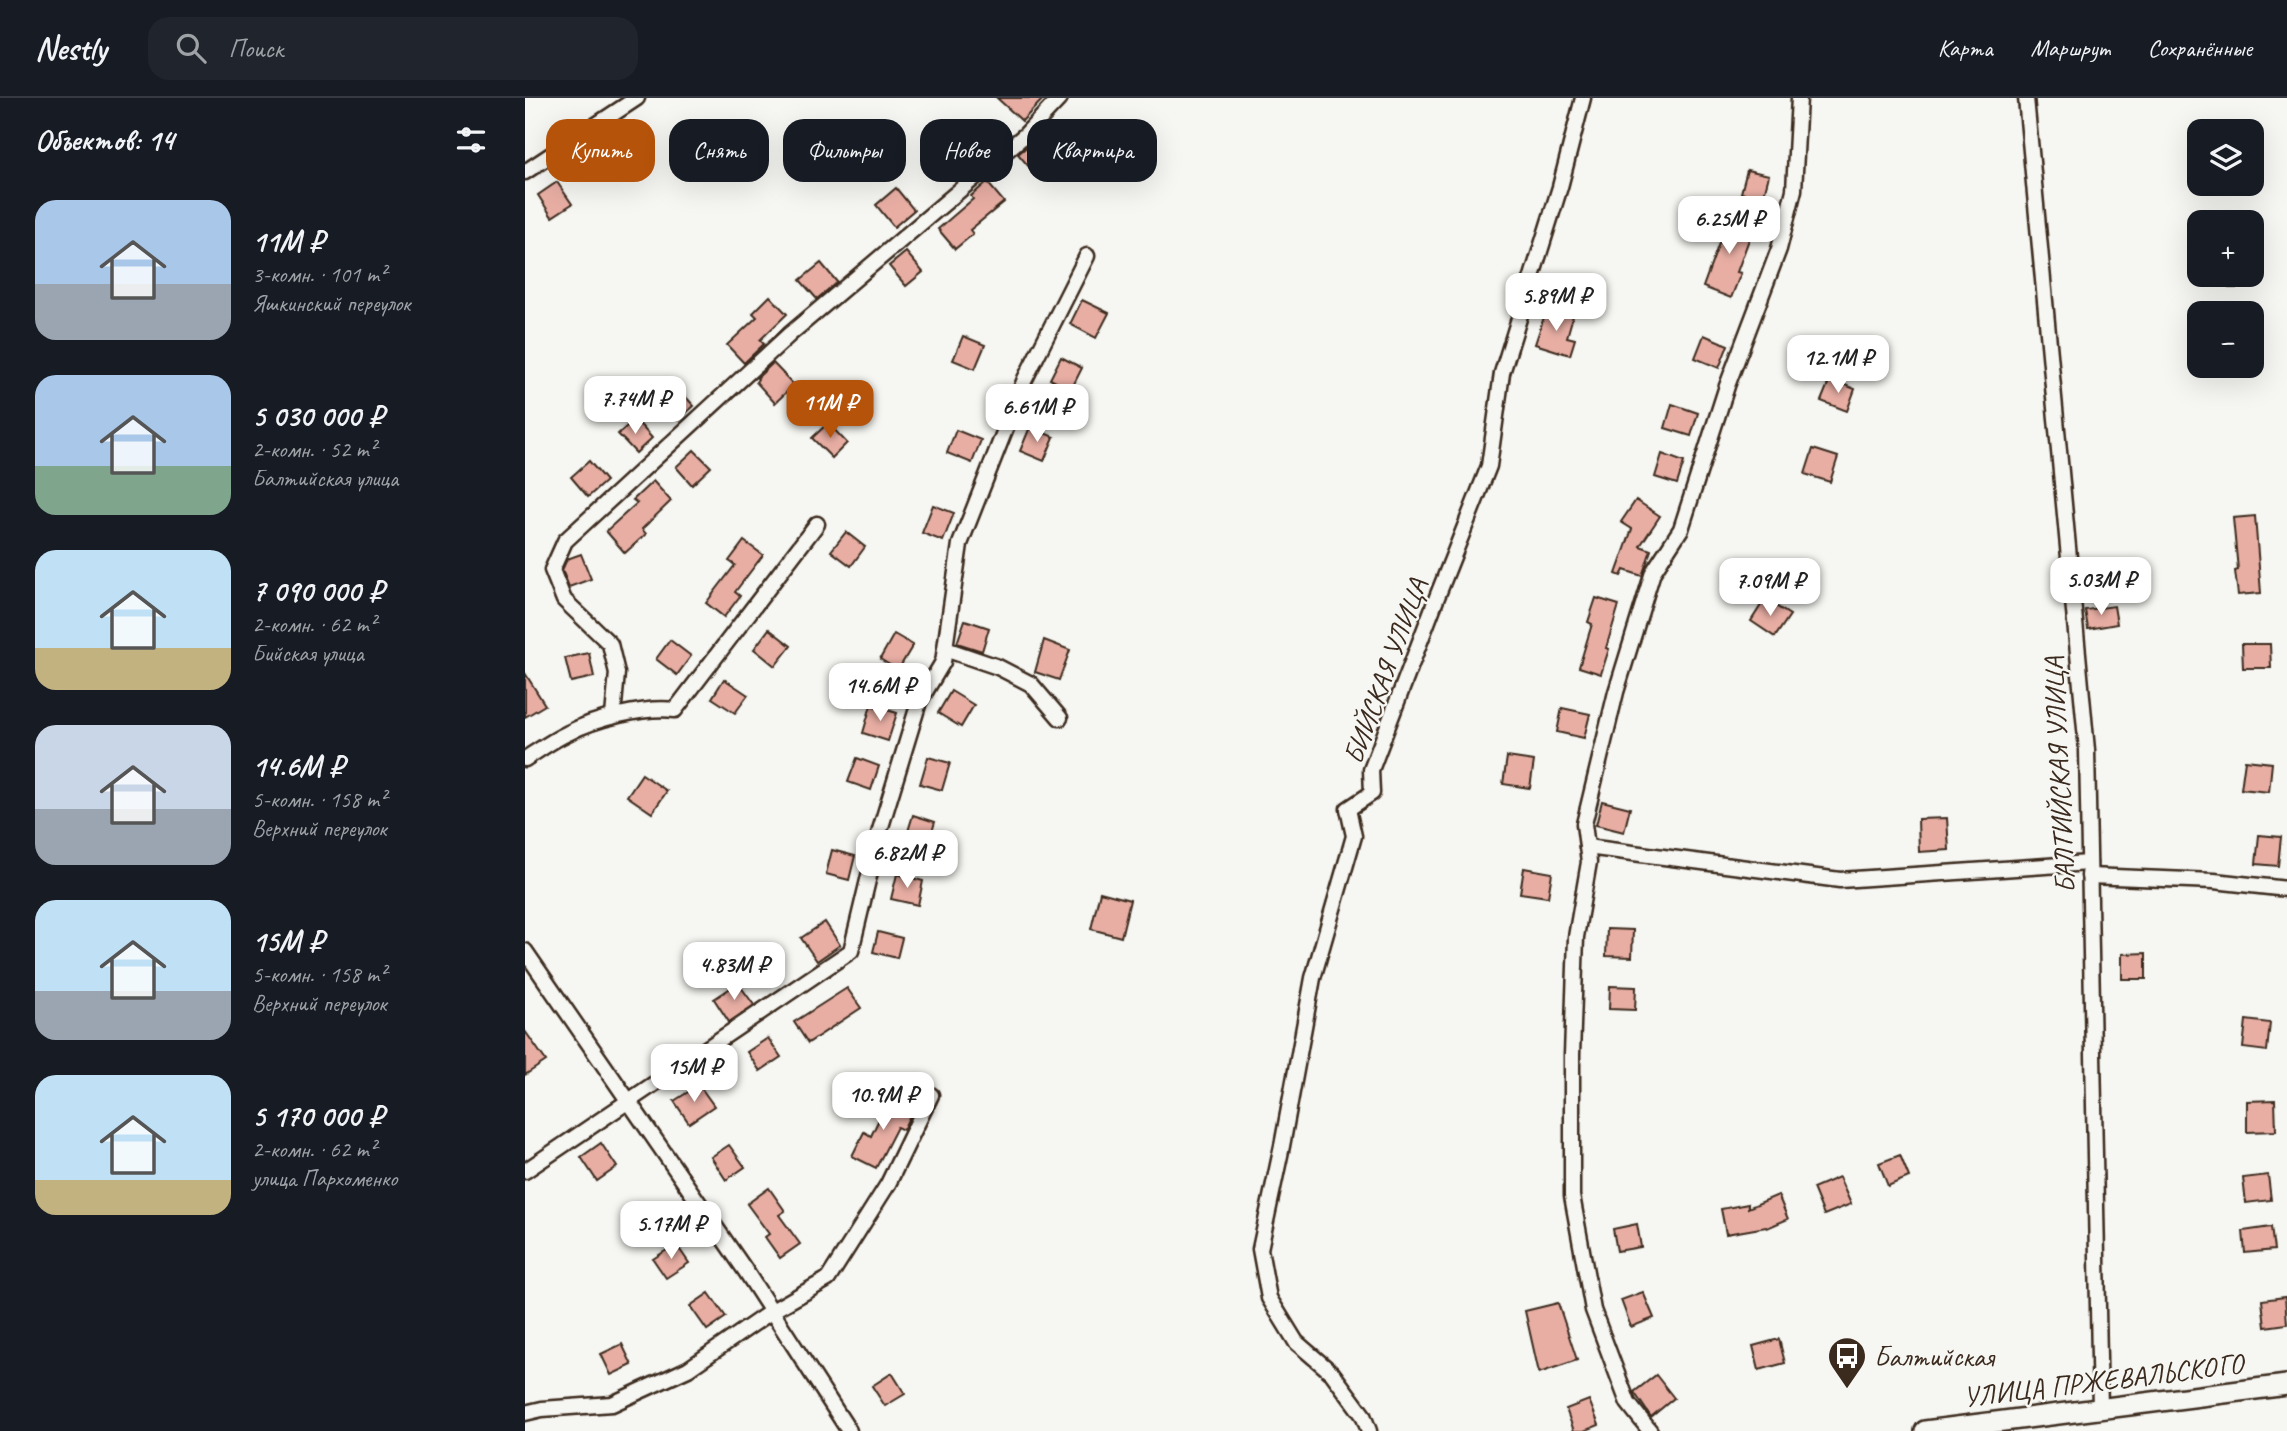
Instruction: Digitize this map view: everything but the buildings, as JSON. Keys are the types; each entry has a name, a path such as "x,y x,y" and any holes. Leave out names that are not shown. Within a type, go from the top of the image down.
{"main road":[{"name":"УЛИЦА ПРЖЕВАЛЬСКОГО","path":"1925,1431 2287,1385"}],"street":[{"path":"525,172 637,98"},
{"path":"613,716 617,673 610,644 564,600 552,570 565,541 790,334 1025,135 1060,98"},
{"name":"БИЙСКАЯ УЛИЦА","path":"1369,1431 1363,1415 1332,1373 1296,1342 1269,1298 1260,1249 1313,978 1354,836 1348,809 1372,793 1371,770 1489,466 1502,373 1560,187 1583,98"},
{"path":"1650,1431 1628,1403 1593,1310 1571,1196 1576,937 1589,862 1584,824 1616,692 1653,572 1681,528 1727,386 1779,249 1794,190 1799,98"},
{"name":"БАЛТИЙСКАЯ УЛИЦА","path":"2026,98 2087,750 2100,1409"},
{"path":"525,1171 851,951 880,830 919,702 943,662 960,544 1025,379 1087,256"},
{"path":"525,759 569,732 613,716 675,710 817,524"},
{"path":"945,649 998,667 1031,684 1060,718"},
{"path":"1587,847 1840,880 2089,869 2287,889"},
{"path":"525,951 772,1311 849,1431"},
{"path":"525,1413 542,1409 612,1404 688,1369 772,1311 828,1279 888,1184 931,1095"}],"place":[{"name":"Балтийская","path":"1847,1390"}]}
